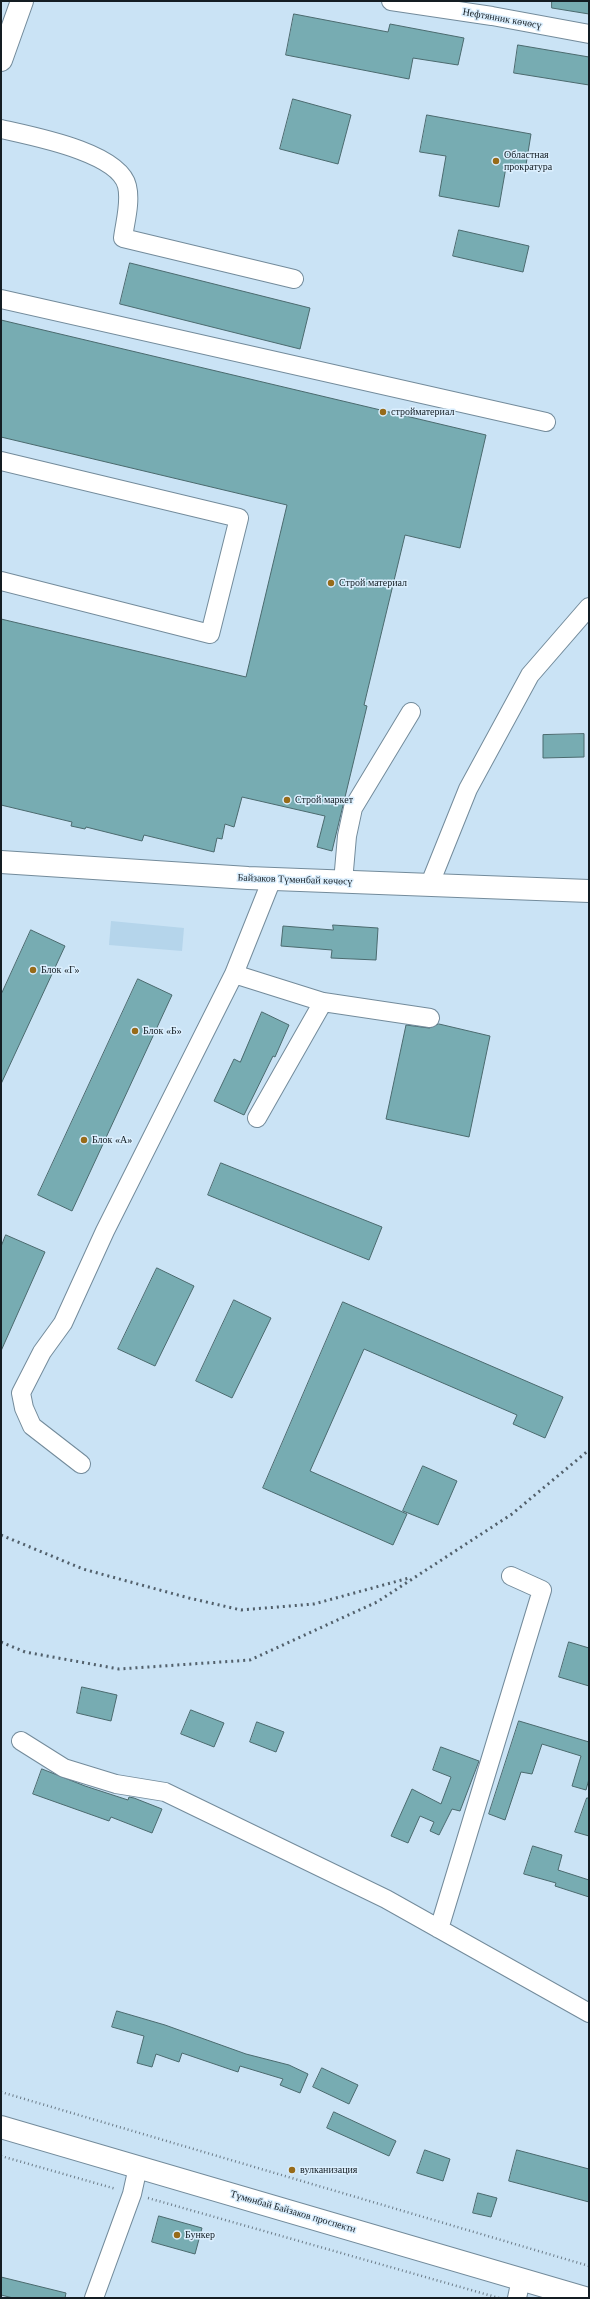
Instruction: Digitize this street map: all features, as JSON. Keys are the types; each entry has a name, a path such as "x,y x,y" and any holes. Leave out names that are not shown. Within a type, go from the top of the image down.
{"main road":[{"path":"1,60 22,1"},
{"name":"Байзаков Түмөнбай көчөсү","path":"1,862 272,879 589,891"},
{"name":"Түмөнбай Байзаков проспекти","path":"1,2127 138,2167 519,2289 585,2298"}],"street":[{"name":"Нефтянник көчөсү","path":"391,1 494,9 589,34"},
{"path":"1,129 80,149 119,172 125,178 128,187 123,238 294,279"},
{"path":"1,299 546,422"},
{"path":"1,461 238,518 210,634 1,582"},
{"path":"429,886 468,789 530,675 589,607"},
{"path":"343,882 347,836 353,808 411,712"},
{"path":"81,1464 32,1426 24,1408 20,1393 42,1352 63,1323 104,1231 234,974 272,879"},
{"path":"234,974 323,1002 430,1018"},
{"path":"257,1118 323,1002"},
{"path":"439,1929 542,1590 511,1576"},
{"path":"21,1741 64,1768 116,1784 165,1792 386,1899 589,2013"},
{"path":"94,2298 132,2194 138,2167"}],"path":[{"path":"1,2092 589,2266"},
{"path":"1,2156 499,2298"}],"shaded area":[{"path":"111,921 184,928 182,951 109,945"}],"building":[{"path":"552,1 589,1 589,14 552,8"},
{"path":"294,14 388,32 390,24 464,38 458,65 413,58 409,79 286,55"},
{"path":"518,45 589,57 589,85 514,73"},
{"path":"293,99 351,115 338,164 280,149"},
{"name":"Областная прократура","path":"427,115 531,134 525,171 506,167 499,207 439,196 446,156 420,152"},
{"path":"459,230 529,246 523,272 453,256"},
{"path":"130,263 310,308 300,349 120,304"},
{"name":"Строй материал","path":"1,320 486,435 460,548 405,535 364,705 367,706 332,851 317,847 325,816 242,797 234,827 225,824 222,839 217,838 214,852 144,835 142,841 86,827 85,829 71,826 72,822 1,805 1,619 246,677 287,505 1,437"},
{"path":"584,734 584,757 543,758 543,735"},
{"path":"333,925 378,928 376,960 331,958 332,950 281,946 283,926 333,930"},
{"name":"Блок «Г»","path":"31,930 65,946 1,1084 1,995"},
{"path":"138,979 172,995 72,1211 38,1195"},
{"path":"262,1012 289,1025 275,1057 273,1056 244,1115 214,1101 234,1059 240,1062"},
{"path":"439,1024 490,1036 469,1137 386,1119 406,1025 429,1028"},
{"path":"221,1163 382,1227 369,1260 208,1195"},
{"path":"6,1235 45,1252 1,1351 1,1247"},
{"path":"157,1268 194,1286 155,1366 118,1349"},
{"path":"234,1300 271,1318 232,1398 196,1381"},
{"path":"343,1302 563,1397 545,1438 513,1424 517,1415 364,1349 310,1471 407,1514 393,1545 263,1488"},
{"path":"423,1466 457,1481 438,1525 403,1511"},
{"path":"569,1642 589,1648 589,1686 559,1677"},
{"path":"82,1687 117,1695 111,1721 77,1713"},
{"path":"191,1710 224,1723 214,1747 181,1734"},
{"path":"519,1721 589,1742 589,1779 586,1790 572,1786 581,1756 542,1744 532,1774 521,1772 505,1820 489,1814"},
{"path":"257,1722 284,1732 276,1752 250,1742"},
{"path":"441,1747 479,1761 460,1811 452,1809 439,1835 430,1831 434,1822 420,1816 408,1843 391,1836 412,1789 441,1804 451,1777 433,1770"},
{"path":"42,1769 85,1786 128,1800 129,1797 134,1798 162,1809 152,1833 111,1817 109,1821 33,1794"},
{"path":"587,1798 589,1798 589,1836 575,1832"},
{"path":"533,1846 562,1855 558,1870 589,1880 589,1897 555,1886 556,1883 524,1874"},
{"path":"117,2011 165,2025 246,2054 289,2065 308,2074 300,2093 280,2085 283,2079 240,2066 238,2072 182,2053 179,2062 156,2054 152,2067 137,2063 144,2036 112,2027"},
{"path":"322,2068 358,2085 349,2104 313,2087"},
{"path":"334,2112 396,2141 389,2156 327,2128"},
{"path":"425,2150 450,2159 443,2181 417,2173"},
{"path":"517,2150 589,2169 589,2202 509,2181"},
{"path":"478,2193 497,2198 491,2217 473,2213"},
{"name":"Бункер","path":"159,2216 202,2228 195,2254 152,2242"},
{"path":"1,2277 66,2293 65,2298 13,2298 1,2295"}],"railway":[{"path":"1,1642 25,1652 119,1669 250,1660 377,1602 512,1514 589,1450"},
{"path":"1,1535 83,1569 189,1598 241,1610 314,1604 409,1578"}],"place":[{"name":"Областная прократура","path":"496,161"},
{"name":"стройматериал","path":"383,412"},
{"name":"Строй материал","path":"331,583"},
{"name":"Строй маркет","path":"287,800"},
{"name":"Блок «Г»","path":"33,970"},
{"name":"Блок «Б»","path":"135,1031"},
{"name":"Блок «А»","path":"84,1140"},
{"name":"вулканизация","path":"292,2170"},
{"name":"Бункер","path":"177,2235"}]}
